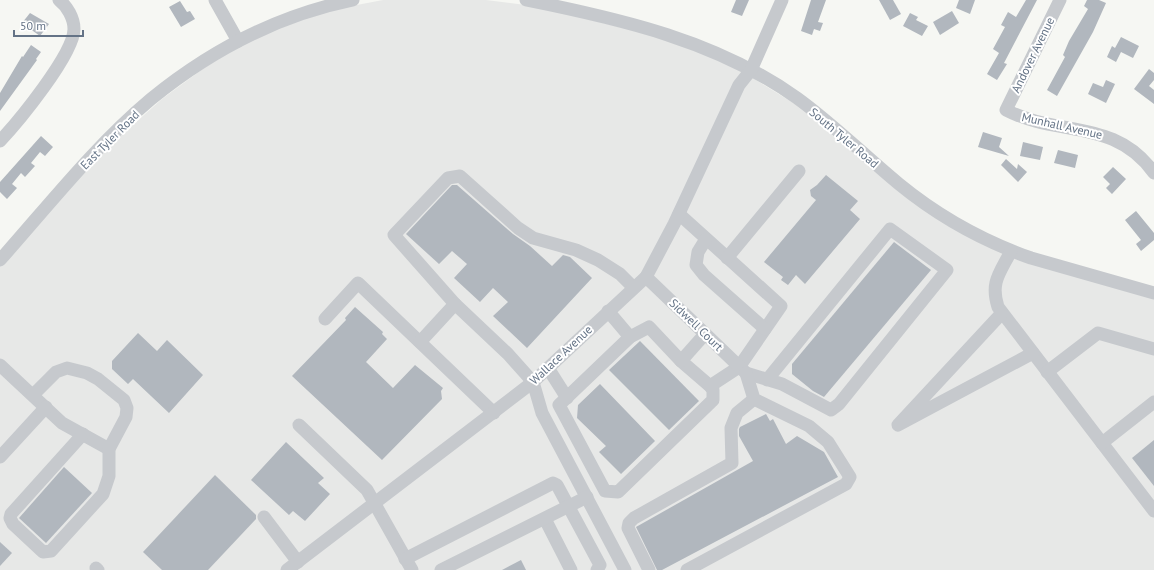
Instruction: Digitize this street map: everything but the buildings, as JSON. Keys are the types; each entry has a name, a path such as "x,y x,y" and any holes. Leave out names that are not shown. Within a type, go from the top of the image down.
{"street":[{"path":"0,141 19,121 45,86 72,41 74,29 71,16 64,4 59,0"},
{"path":"215,0 238,41 294,17 353,0"},
{"name":"South Tyler Road","path":"526,0 661,32 724,56 751,70 798,99 900,185 927,205 954,222 1011,251 1058,267 1154,293"},
{"name":"Wallace Avenue","path":"287,570 534,382 633,287 646,277 678,214 739,85 751,70 782,0"},
{"name":"Andover Avenue","path":"1006,110 1060,0"},
{"name":"East Tyler Road","path":"0,260 98,149 151,99 191,70 238,41"},
{"name":"Munhall Avenue","path":"1006,110 1020,117 1103,134 1130,147 1148,164 1154,172"},
{"path":"727,258 799,171"},
{"path":"625,570 542,413 534,382 508,354 455,304 394,235 448,178 460,176 518,228 533,238 576,250 598,260 620,274 633,287"},
{"path":"678,214 781,306 742,370 710,386"},
{"path":"742,370 767,380 782,384 831,410 840,404 947,270 890,229 767,380"},
{"path":"706,239 698,252 696,264 704,275 765,330"},
{"path":"1011,251 996,281 993,293 998,307 1154,511"},
{"name":"Sidwell Court","path":"646,277 742,370"},
{"path":"325,319 358,283 494,413"},
{"path":"420,342 455,304"},
{"path":"608,311 630,336"},
{"path":"1002,313 898,426 1033,353"},
{"path":"649,327 681,361 710,386 713,390 713,400 618,492 605,491 559,405 630,336 649,327"},
{"path":"681,361 705,334"},
{"path":"1047,372 1098,334 1154,349"},
{"path":"0,365 62,423 109,449"},
{"path":"33,395 56,372 67,368 87,373 109,386 124,400 127,408 126,417 109,449 109,476 104,494 52,551 43,552 13,524 10,518 11,514 83,434"},
{"path":"548,368 567,398"},
{"path":"687,570 846,484 850,477 828,442 809,426 754,399 742,370"},
{"path":"649,570 628,528 629,523 634,518 732,463 731,428 737,413 754,399"},
{"path":"1102,443 1154,402"},
{"path":"0,457 46,407"},
{"path":"299,425 367,490 408,564 553,483 557,485 600,565 597,570"},
{"path":"441,570 587,497"},
{"path":"264,517 298,562"},
{"path":"544,519 571,570"}],"shaded area":[{"path":"383,0 486,0 534,6 680,42 741,71 803,109 935,216 1154,299 1154,570 0,570 0,262 99,155 162,99 204,68 240,46 292,21 341,8"}]}
